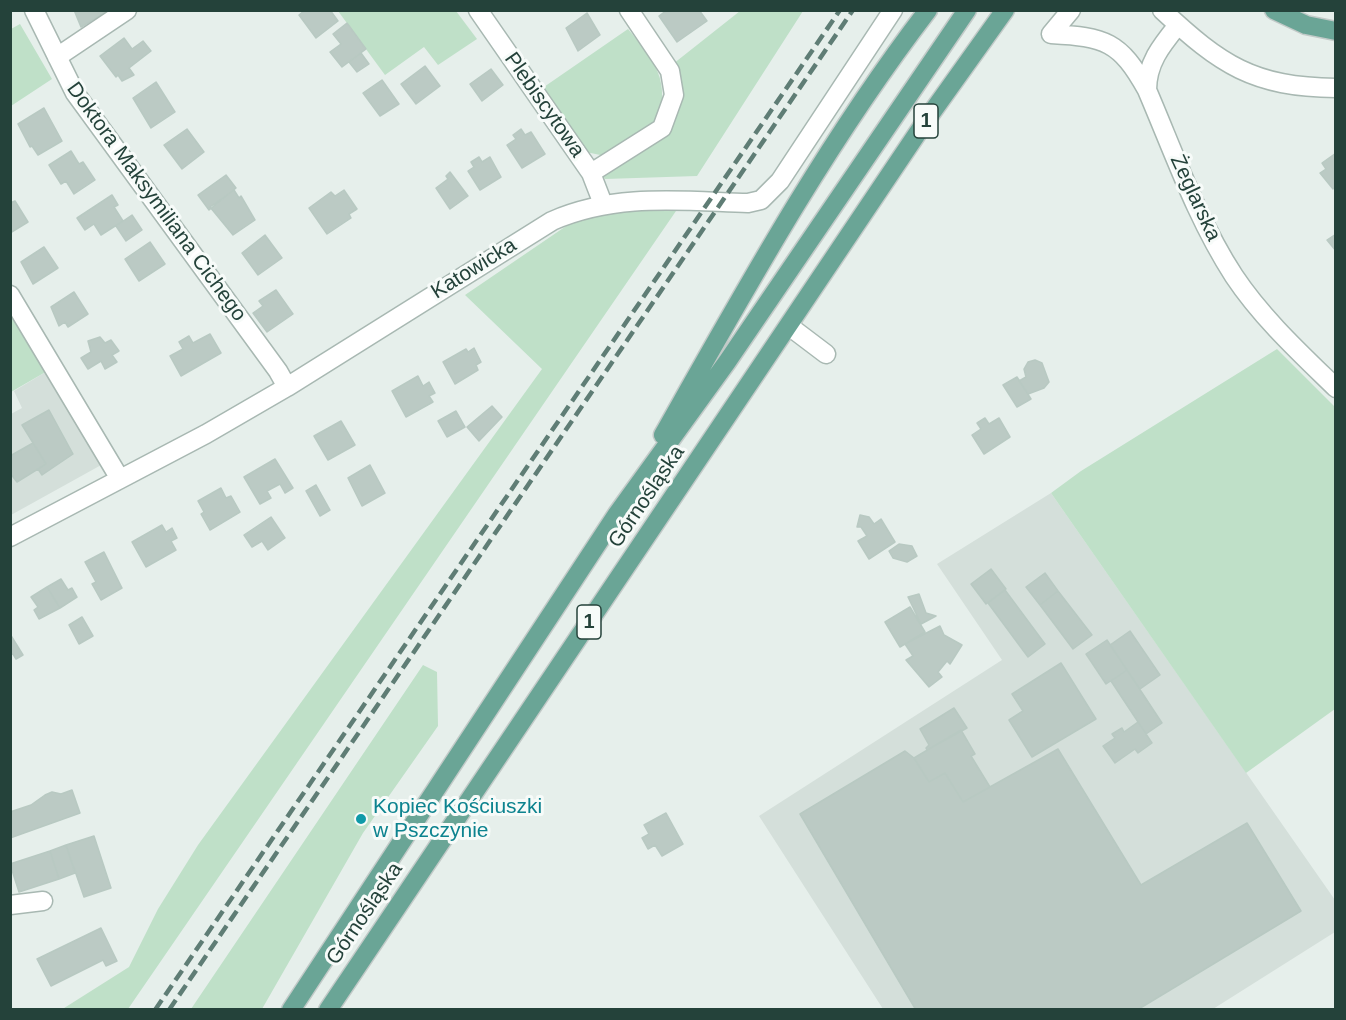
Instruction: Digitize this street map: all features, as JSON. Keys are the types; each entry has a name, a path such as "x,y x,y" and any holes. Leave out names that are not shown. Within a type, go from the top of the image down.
{"main road":[{"path":"617,514 764,256 820,167 928,10"},
{"name":"Górnośląska","path":"291,1010 617,514 727,363 967,10"},
{"name":"Górnośląska","path":"328,1010 926,122 1005,10"},
{"path":"1274,10 1306,26 1335,31"}],"street":[{"name":"Doktora Maksymiliana Cichego","path":"34,10 75,93 278,371 286,387"},
{"path":"57,57 127,10"},
{"name":"Plebiscytowa","path":"478,10 591,173 603,204"},
{"path":"591,173 662,128 674,95 670,71 629,10"},
{"name":"Katowicka","path":"10,537 286,387 552,221 603,204 636,200 748,203 761,200 780,181 893,10"},
{"name":"Żeglarska","path":"1071,10 1051,34 1092,37 1107,43 1135,68 1148,90 1199,211 1235,277 1262,312 1335,388"},
{"path":"1162,10 1205,48 1240,71 1272,82 1335,88"},
{"path":"1148,90 1147,74 1157,51 1178,25"},
{"path":"10,295 120,479"},
{"path":"789,326 826,354"},
{"path":"10,904 43,901"}],"shaded area":[{"path":"49,370 103,464 11,515 11,414 22,408 14,391"},
{"path":"1051,493 1335,900 1335,932 1213,1009 883,1009 759,816 1002,660 937,564"}],"green space":[{"path":"338,11 456,11 477,39 438,65 424,47 385,75"},
{"path":"740,11 803,11 697,176 605,179 600,172 668,130 684,96 673,64"},
{"path":"20,24 52,79 11,106 11,29"},
{"path":"628,29 646,51 658,72 662,96 657,124 605,156 586,152 541,89"},
{"path":"661,204 676,211 128,1009 61,1010 129,967 158,909 198,845 542,369 465,295 578,218"},
{"path":"10,310 49,370 11,392 10,392"},
{"path":"1277,349 1335,407 1335,709 1246,773 1051,493 1081,471"},
{"path":"423,665 437,672 438,726 363,833 262,1009 191,1009"}],"building":[{"path":"74,10 109,10 81,27"},
{"path":"305,10 330,10 338,21 316,38 299,15"},
{"path":"667,10 699,10 707,21 677,42 659,16"},
{"path":"587,13 600,35 578,51 566,28"},
{"path":"347,23 366,49 342,67 330,52 341,44 333,34"},
{"path":"124,38 132,49 143,41 151,51 129,68 134,75 122,81 118,75 116,77 100,56"},
{"path":"361,53 369,64 357,72 349,62"},
{"path":"425,66 440,86 416,104 401,84"},
{"path":"491,69 503,85 482,101 470,84"},
{"path":"382,80 399,104 380,116 363,93"},
{"path":"156,82 175,112 151,128 133,98"},
{"path":"44,108 62,141 38,155 32,146 30,147 18,124"},
{"path":"187,129 204,152 182,169 164,145"},
{"path":"521,129 525,135 531,132 545,154 522,168 507,145 516,139 513,135"},
{"path":"71,151 79,164 83,162 95,180 74,194 66,181 61,184 49,165"},
{"path":"1336,153 1336,187 1333,189 1320,173 1326,169 1322,163"},
{"path":"479,157 482,162 490,157 501,177 480,190 468,171 474,167 471,162"},
{"path":"450,172 468,196 450,209 436,188 448,179 446,176"},
{"path":"226,175 236,188 209,210 198,195"},
{"path":"234,190 239,198 241,196 255,220 233,235 210,207"},
{"path":"344,190 357,209 349,214 351,218 327,234 309,208 331,192 335,196"},
{"path":"112,195 118,205 114,207 123,221 101,235 94,224 85,230 77,218"},
{"path":"15,201 28,222 10,233 10,203"},
{"path":"132,215 142,230 126,241 116,226"},
{"path":"1336,234 1336,251 1327,240"},
{"path":"265,235 282,258 258,275 242,253"},
{"path":"150,242 165,264 139,281 125,259"},
{"path":"44,247 58,268 33,284 21,262"},
{"path":"276,290 293,314 267,332 253,313 263,306 259,301"},
{"path":"74,292 88,314 68,327 65,322 59,326 51,307"},
{"path":"210,334 221,353 181,376 170,356 183,349 179,342 189,336 193,343"},
{"path":"100,337 105,343 111,340 119,351 112,355 117,362 105,369 101,361 88,369 81,358 91,352 88,341"},
{"path":"474,348 481,362 476,365 478,370 455,384 443,362 466,349 468,352"},
{"path":"1035,360 1042,363 1049,382 1044,388 1028,394 1019,381 1026,377 1024,369 1028,362"},
{"path":"418,376 423,386 429,382 435,393 429,396 433,402 406,417 392,391"},
{"path":"1017,377 1031,399 1017,407 1003,385"},
{"path":"492,406 502,417 479,441 467,427"},
{"path":"49,410 73,454 42,475 38,469 46,464 22,425"},
{"path":"456,411 465,427 447,437 438,421"},
{"path":"985,418 989,424 999,418 1010,437 984,454 972,435 981,429 977,423"},
{"path":"341,421 355,445 328,460 314,436"},
{"path":"33,443 46,464 17,482 10,473 10,456"},
{"path":"275,459 293,488 285,493 280,484 267,491 271,498 260,504 244,477"},
{"path":"370,465 385,493 362,506 348,478"},
{"path":"316,485 330,510 320,516 306,491"},
{"path":"221,488 226,498 231,496 240,512 210,530 201,514 204,512 198,501"},
{"path":"860,515 869,517 874,524 881,519 895,542 869,559 858,541 867,536 861,527 857,527"},
{"path":"271,517 285,538 268,550 262,541 252,547 244,535"},
{"path":"162,525 166,532 172,528 177,538 171,541 176,550 146,567 132,542"},
{"path":"899,544 912,546 917,556 907,562 893,558 889,551"},
{"path":"104,552 122,588 101,600 92,584 96,582 85,562"},
{"path":"991,569 1006,589 986,604 971,584"},
{"path":"1045,573 1058,591 1040,605 1026,587"},
{"path":"61,579 68,590 72,588 77,597 60,608 47,587"},
{"path":"47,587 60,608 39,619 34,610 38,607 31,597"},
{"path":"1005,590 1045,644 1028,657 988,603"},
{"path":"1058,591 1092,635 1073,649 1040,605"},
{"path":"919,594 926,613 936,616 921,624 908,597"},
{"path":"910,607 925,632 900,647 885,622"},
{"path":"82,617 93,636 79,644 69,625"},
{"path":"940,626 944,635 962,645 950,664 947,661 938,672 942,677 929,687 906,660 913,656 905,644"},
{"path":"1130,631 1160,675 1140,689 1110,645"},
{"path":"10,634 23,655 16,659 13,654 10,655"},
{"path":"1107,640 1127,670 1106,684 1086,654"},
{"path":"1061,663 1096,719 1032,757 1009,720 1023,711 1012,694"},
{"path":"1127,670 1162,723 1146,734 1111,681"},
{"path":"954,708 967,728 927,750 929,745 920,729"},
{"path":"1138,722 1152,743 1138,753 1135,749 1115,763 1103,746 1115,738 1112,734 1122,728 1124,732"},
{"path":"961,730 975,754 971,756 990,787 963,802 945,773 929,782 914,758"},
{"path":"1058,749 1141,885 1247,823 1301,911 1137,1010 916,1010 800,814 905,751 914,758 929,782 945,773 963,802"},
{"path":"72,790 80,813 10,838 10,812 31,805 52,792 61,794"},
{"path":"666,813 683,844 662,856 655,845 648,849 642,838 649,834 644,825"},
{"path":"94,836 111,888 84,897 66,845"},
{"path":"66,845 75,873 59,879 50,851"},
{"path":"50,851 59,879 19,892 10,864"},
{"path":"101,928 117,961 106,966 103,960 51,986 37,959"}],"railway":[{"path":"155,1010 840,10"},
{"path":"169,1010 853,10"}],"place":[{"name":"Kopiec Kościuszki w Pszczynie","path":"361,819"}]}
